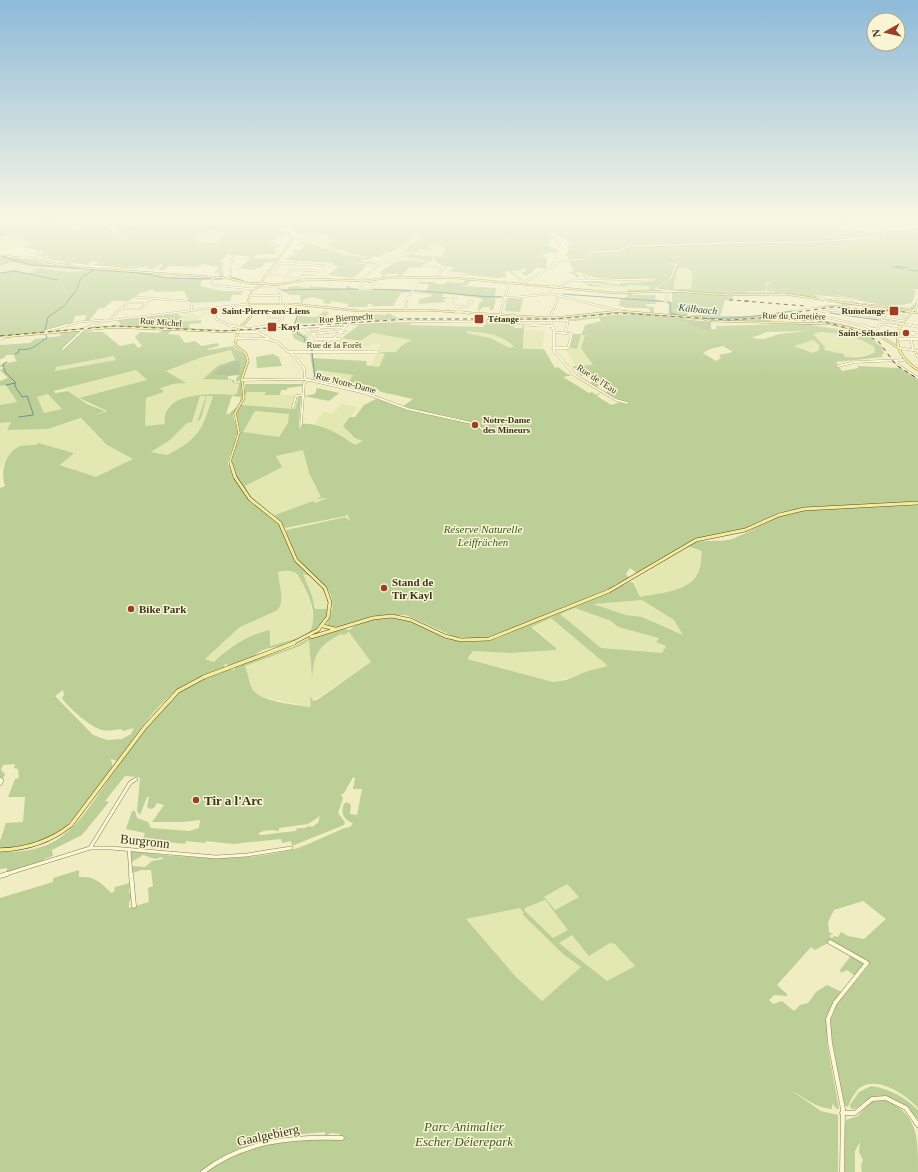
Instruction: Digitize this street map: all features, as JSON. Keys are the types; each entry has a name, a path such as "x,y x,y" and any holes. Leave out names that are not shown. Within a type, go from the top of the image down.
{"main road":[{"path":"140,273 213,278 229,277 253,284 269,284 273,286 308,280 369,282 390,277 422,277 524,283 552,288 560,287 615,293 674,291 724,295 770,292 862,303 918,312"},
{"path":"268,274 261,284 253,289 249,296 247,304 250,305 252,310 248,322 238,330 236,338 236,347 246,354 248,359 242,380 244,396 235,413 239,433 230,456 232,469 238,482 250,499 280,523 296,560 325,588 329,597 331,609 323,626 307,638"},
{"name":"Rue du Cimetière","path":"250,305 286,304 352,310 405,310 469,314 513,314 550,319 561,316 620,311 737,322 828,323 880,336 899,348"},
{"path":"911,312 900,327 897,335 903,360 918,370"},
{"name":"Rue Michel","path":"0,338 83,329 130,327 207,332 238,330"},
{"path":"0,850 19,850 37,846 56,837 71,825 154,716 181,688 204,676 307,638 373,618 392,616 412,620 452,638 472,640 489,639 609,591 696,540 740,531 783,514 804,509 918,503"},
{"path":"323,626 339,629"}],"street":[{"path":"225,277 229,277 230,273"},
{"path":"285,277 289,273"},
{"path":"300,278 302,275 314,275 318,273"},
{"path":"366,289 369,282 374,284 372,289 366,289 359,288 362,281 370,273"},
{"path":"434,278 439,273"},
{"path":"512,273 524,283 542,273"},
{"path":"673,273 672,277 655,289 674,291"},
{"path":"268,274 308,280"},
{"path":"584,276 591,280"},
{"path":"405,310 406,301 422,277"},
{"path":"213,278 211,283 213,285 253,289"},
{"path":"560,287 566,282 653,279"},
{"path":"500,314 510,283"},
{"path":"766,292 767,283 771,283"},
{"path":"261,284 273,286 279,290 281,295 281,304"},
{"path":"550,285 556,287"},
{"path":"550,294 552,288"},
{"path":"666,291 666,301"},
{"path":"744,293 775,292"},
{"path":"504,298 550,294 620,311"},
{"path":"249,296 281,295"},
{"path":"135,296 189,302 192,304 192,311"},
{"path":"554,332 572,334 568,348 553,348 554,332 550,319 559,296"},
{"path":"819,297 828,300"},
{"path":"836,297 874,304"},
{"path":"120,309 140,310 151,298"},
{"path":"911,312 918,300"},
{"path":"453,301 460,311 469,314"},
{"path":"110,320 129,302 147,303"},
{"path":"456,307 469,306 471,303"},
{"path":"46,331 85,322 247,304"},
{"path":"238,330 272,326 283,318 286,304"},
{"path":"215,314 220,307"},
{"path":"210,308 211,312 215,314 215,318 219,322 238,330 256,332 277,342 291,352"},
{"path":"794,317 828,310 904,321"},
{"path":"864,314 866,310 907,317"},
{"path":"455,313 460,311"},
{"path":"886,313 881,320 918,327"},
{"path":"269,314 268,318 283,318"},
{"path":"483,318 508,318 513,314"},
{"path":"810,314 875,330"},
{"path":"518,321 550,319 569,320 566,333"},
{"path":"63,349 83,329 91,324 105,320"},
{"path":"518,321 521,325 551,326"},
{"name":"Rue Biermecht","path":"256,332 258,330 306,329 346,325 518,321"},
{"path":"872,329 878,328 880,324 900,327"},
{"path":"306,329 316,339 316,343 323,344 328,343 345,328 346,325"},
{"path":"306,329 315,330 321,327 345,328"},
{"path":"283,329 284,334"},
{"path":"312,334 341,331 348,333"},
{"path":"901,332 916,335"},
{"path":"888,335 897,335"},
{"path":"899,339 911,340 916,335"},
{"path":"236,338 267,338"},
{"path":"316,339 340,339"},
{"path":"911,340 913,349"},
{"name":"Rue de l'Eau","path":"553,348 576,376 616,400 627,403"},
{"path":"899,348 918,351"},
{"name":"Rue de la Forêt","path":"291,352 378,352"},
{"name":"Rue Notre-Dame","path":"291,352 304,368 307,380 365,393 401,406 476,424 488,434"},
{"path":"838,366 855,362 903,360"},
{"path":"896,361 898,365 918,378"},
{"path":"914,368 918,367"},
{"path":"242,380 307,380 305,382 303,396 301,425"},
{"path":"290,405 293,406 296,396 303,396"},
{"path":"0,779 2,780 0,785"},
{"path":"90,848 130,783 136,779"},
{"name":"Burgronn","path":"0,876 30,868 90,848 129,849 216,857 247,855 289,847"},
{"path":"129,849 134,906"},
{"path":"830,942 849,951 867,963 835,1003 828,1019 830,1043 842,1113 842,1172"},
{"path":"842,1113 855,1113 869,1101 886,1098 904,1107 914,1117 918,1125"},
{"name":"Gaalgebierg","path":"203,1172 220,1160 241,1150 295,1139 342,1138"}],"green space":[{"path":"0,273 29,274 31,273 140,273 167,277 211,278 202,280 200,286 222,291 243,291 241,295 232,295 230,301 193,303 186,301 188,299 184,291 155,292 154,290 150,290 140,293 129,301 113,301 104,308 99,308 89,321 85,321 86,315 75,316 72,324 46,332 82,329 68,331 103,332 120,346 134,343 138,348 142,346 135,337 140,332 158,333 163,330 172,330 168,334 179,335 185,343 195,341 201,346 218,343 219,346 207,349 208,350 233,346 245,355 246,363 241,377 242,398 239,405 241,397 232,396 226,414 229,414 237,406 233,416 238,430 238,435 234,437 237,437 229,457 228,464 236,482 248,499 279,523 290,551 300,566 306,571 305,573 308,573 316,580 323,588 326,593 329,603 329,609 321,624 313,631 304,636 311,630 313,623 312,605 308,593 296,573 291,571 278,572 281,601 278,610 240,627 205,659 214,662 227,651 247,638 270,630 270,646 301,637 291,644 274,647 259,652 253,658 228,667 227,664 224,665 225,668 204,675 175,692 156,710 117,761 111,759 113,768 86,804 67,825 42,842 28,847 0,848 0,841 6,823 23,822 25,797 8,797 15,779 19,778 18,769 14,768 15,764 3,765 1,770 5,774 4,777 0,778 0,488 5,486 3,474 6,462 11,452 16,448 21,446 37,445 38,443 74,453 60,465 96,477 133,459 107,445 81,418 48,429 7,430 11,422 0,423 0,405 17,402 6,385 0,386 0,381 8,378 0,370 6,367 0,367 0,365 17,361 14,357 15,355 6,355 4,358 0,359 0,345 30,343 35,339 61,336 59,332 0,337","holes":["231,350 235,360 219,365 203,379 232,380 233,383 239,384 237,393 233,395 200,395 179,400 170,406 166,413 165,424 145,426 146,398 164,392 160,388 173,384 186,383 166,371 202,357","114,356 116,360 55,371 56,367","227,363 239,375 236,379 237,383 235,383 234,380 228,379 228,376 214,375 220,366","136,370 147,380 79,398 107,411 89,417 105,411 87,404 68,391 55,393 54,391","48,394 62,409 44,413 37,397","200,396 206,396 197,423 201,418 207,396 213,396 206,417 193,438 167,455 151,452 170,440 187,423 192,422","303,574 318,583 322,587 327,598 328,609 315,609 312,596","63,690 64,695 62,698 68,706 84,720 95,727 107,731 121,729 123,731 134,728 131,734 122,739 107,740 93,735 55,696"]},
{"path":"23,273 41,273 29,274"},
{"path":"214,273 223,273 224,277 218,276 220,273"},
{"path":"331,273 359,273 354,278 328,275"},
{"path":"379,273 404,273 401,276 397,276 398,274 388,274 382,277 383,274"},
{"path":"461,273 505,273 508,277 497,278 454,274 470,274"},
{"path":"522,273 531,273 527,276"},
{"path":"571,273 576,273 580,277 578,278"},
{"path":"582,273 676,273 673,289 691,289 692,273 918,273 918,289 911,289 916,291 912,303 894,306 910,308 917,301 915,308 912,310 847,305 851,306 813,308 751,319 767,317 787,318 770,321 731,322 708,320 746,319 707,319 621,313 551,319 621,312 651,313 649,308 626,308 618,305 621,302 618,302 621,299 625,299 628,293 631,293 632,295 656,295 655,299 665,302 646,304 646,306 654,307 654,313 696,318 690,315 712,315 709,312 695,312 709,311 703,307 689,310 687,316 668,314 669,305 666,302 672,302 672,291 628,292 627,289 638,290 650,288 648,286 629,285 625,287 584,281 589,280 620,285 620,283 652,281 657,279 625,280 593,277","holes":["755,293 784,294 826,300 817,298 815,295 842,297 832,294 879,304 853,302 889,307 835,302 844,305 829,305 756,316 720,316 725,300 734,300 732,295"]},
{"path":"676,273 692,273 691,289 672,289"},
{"path":"466,279 471,280 467,285 459,286 496,288 495,296 503,296 494,299 496,301 493,310 490,310 490,307 483,307 478,312 479,303 483,300 480,298 444,293 442,297 452,298 443,299 446,302 418,304 420,299 432,296 431,294 412,293 426,292 429,284 419,284 420,282 436,282 435,284 445,284 446,282 463,283"},
{"path":"583,281 595,285 616,288 588,286 588,284 580,282"},
{"path":"584,281 625,287 629,285 648,286 650,288 644,290 608,287 582,282"},
{"path":"348,285 353,289 411,290 410,292 401,293 393,306 372,306 373,304 368,304 367,307 347,307 349,304 332,301 329,304 323,303 324,300 312,297 303,300 301,304 300,295 290,295 274,287 288,290 288,287 302,286 301,287 309,288 310,286 345,289"},
{"path":"507,298 523,299 520,312 505,311"},
{"path":"189,311 197,316 203,315 203,317 199,318 198,322 181,321 179,315 187,314 186,312"},
{"path":"325,311 329,312 324,319 331,320 336,315 354,319 357,316 364,316 360,321 293,324 299,316 315,317"},
{"path":"201,312 210,312 211,314 203,315"},
{"path":"387,313 398,318 462,319 404,319 360,321 373,314 386,315"},
{"path":"177,314 181,317 181,321 201,320 201,323 189,324 190,328 211,330 214,332 129,327 86,329 88,327 121,325 118,320"},
{"name":"Réserve Naturelle Leiffrächen","path":"638,314 706,320 680,319 680,321 689,322 689,326 710,331 711,329 716,329 716,326 819,323 811,325 851,331 854,330 872,338 878,343 872,340 882,347 884,354 881,355 883,357 836,362 842,371 858,368 858,366 899,368 918,380 918,502 811,507 780,512 743,529 694,539 638,574 630,568 626,574 630,579 622,583 615,584 615,586 608,590 494,636 480,639 455,637 406,615 380,615 343,627 334,627 326,625 331,612 332,602 330,594 326,587 295,555 290,545 286,530 346,517 350,521 347,514 346,516 285,528 275,515 313,501 315,503 328,498 316,499 321,497 309,473 303,450 276,456 282,467 245,486 249,495 234,476 232,468 231,457 238,440 240,428 236,414 241,405 295,409 299,396 301,396 300,431 301,424 315,425 336,433 355,445 363,441 355,438 343,426 350,417 355,417 364,405 378,398 402,407 413,399 381,392 375,387 366,393 363,392 372,386 360,384 352,389 358,384 349,382 353,375 317,370 318,378 313,380 314,373 311,352 313,353 312,358 367,361 366,365 379,367 385,354 379,352 396,352 401,346 411,340 373,333 360,341 342,338 360,324 389,323 464,322 411,323 409,325 483,327 488,321 518,322 520,325 515,324 514,328 522,328 523,325 523,349 544,349 555,368 558,367 567,374 573,375 563,377 589,393 592,392 596,395 602,392 597,396 611,405 621,402 605,392 611,390 602,385 596,387 590,383 595,381 584,375 581,376 572,366 593,365 581,348 585,335 581,335 577,349 570,348 573,334 582,334 585,325 601,321 599,318 575,321 516,321","holes":["467,331 486,333 502,338 514,346 510,348 490,338 467,333","807,331 779,334 764,339 751,338 767,332","827,332 841,334 861,340 874,347 875,352 864,356 852,357 824,350 825,347 813,334","813,340 819,345 819,350 813,353 794,346","723,346 733,352 719,355 721,358 716,361 703,353 710,349","255,411 289,414 288,423 279,437 243,432"]},
{"path":"814,318 854,327 858,330 839,325 803,319"},
{"path":"680,319 711,322 711,331 701,330 701,328 689,326 689,322 680,321"},
{"path":"295,328 305,328 297,329 303,335 311,334 306,335 308,338 307,341 318,344 314,347 313,351 311,351 311,346 295,339 291,333 296,332"},
{"path":"525,330 545,331 542,349 523,349"},
{"path":"467,331 479,331 497,336 514,346 510,348 495,340 466,333"},
{"path":"820,332 841,334 858,339 874,347 875,352 867,355 850,357 844,354 824,350 812,333"},
{"path":"373,333 411,340 401,346 396,352 385,353 380,367 371,366 377,353 380,353 376,352 381,345 372,344 370,347 363,347 363,352 352,352 352,349 330,348 342,338 360,341"},
{"path":"581,335 585,335 581,348 593,365 575,365 565,349 577,348"},
{"path":"813,340 819,345 819,350 813,353 793,346"},
{"path":"231,350 235,360 219,365 204,379 232,380 234,384 239,384 237,393 233,395 195,396 182,399 168,407 166,424 145,426 146,398 163,392 159,388 173,384 185,383 165,371 202,357"},
{"path":"273,354 280,358 282,366 257,368 256,357"},
{"path":"114,356 117,360 55,371 56,367"},
{"path":"233,361 240,361 239,375 213,375 220,366"},
{"path":"136,370 148,380 79,398 67,389 56,391"},
{"path":"316,370 354,375 349,382 317,376"},
{"path":"245,384 303,384 303,386 281,390 280,395 264,395 266,392 247,392 245,396"},
{"path":"6,385 17,402 0,405 0,386"},
{"path":"317,388 339,393 329,401 304,396 315,394"},
{"path":"246,392 266,392 265,395 303,395 299,396 295,409 241,406 245,399"},
{"path":"48,394 62,409 44,413 37,397"},
{"path":"200,396 207,396 198,423 208,396 213,396 202,428 197,435 188,443 167,455 151,452 170,440 187,423 192,422"},
{"path":"341,404 358,407 344,426 364,441 355,445 330,430 315,424 323,412 333,414"},
{"path":"255,411 289,414 288,423 279,437 243,432"},
{"path":"81,419 107,445 133,459 96,478 60,464 64,461 36,445 22,446 14,449 0,469 0,423 11,422 8,430 49,429"},
{"path":"303,450 309,473 321,497 317,500 329,498 315,503 313,501 275,515 251,498 245,486 281,467 276,456"},
{"name":"Parc Animalier Escher Déierepark","path":"869,505 918,505 918,1108 908,1098 887,1086 879,1084 862,1086 854,1094 848,1107 845,1106 843,1101 829,1024 837,1004 869,965 863,960 863,967 827,1017 827,1043 839,1109 832,1104 832,1109 821,1107 792,1091 821,1111 838,1115 838,1172 0,1172 0,898 53,882 53,878 79,870 79,877 97,880 111,893 114,892 115,887 130,883 129,893 132,893 129,908 149,902 148,888 153,886 151,870 141,870 133,873 132,866 145,867 152,861 163,859 162,857 155,859 143,855 132,862 131,851 171,856 211,858 251,857 271,854 298,848 350,827 353,823 345,818 342,810 344,804 347,802 351,805 350,814 357,815 362,789 353,789 355,778 353,777 344,793 341,795 343,798 338,813 345,822 344,825 292,846 291,841 282,843 281,839 233,844 206,841 205,843 186,841 185,844 143,839 145,833 126,829 132,811 135,811 137,818 148,822 151,828 189,831 199,828 200,820 183,822 152,822 164,805 157,803 154,808 150,809 147,807 149,797 147,797 140,815 137,811 140,779 139,777 125,776 105,801 109,802 82,835 52,850 53,856 44,859 45,861 7,872 7,868 0,869 0,852 34,849 47,845 68,831 86,811 145,729 164,706 181,690 200,679 229,669 235,670 234,667 293,647 309,638 343,629 350,630 359,624 380,618 393,617 405,619 448,638 461,641 470,642 498,638 630,582 633,582 640,597 664,593 680,588 694,579 700,568 702,551 687,546 697,542 732,539 787,514 801,510","holes":["642,600 674,620 683,635 642,617 626,615 593,604","575,608 611,621 618,627 659,638 656,642 666,646 662,653 601,648 560,614","551,618 608,666 588,671 566,680 553,682 467,659 473,651 511,653 556,650 556,648 531,627","349,632 371,662 317,700 313,701 310,696 311,707 271,700 257,694 253,690 245,666 300,646 309,640 312,680 316,657 322,647 333,638","320,816 318,823 312,827 297,828 296,831 261,835 258,834 260,832 271,830 279,831 279,828 308,824","567,884 579,897 555,910 544,897","545,900 568,930 553,938 525,911 525,908","863,901 886,919 864,939 848,936 841,932 838,937 834,936 832,938 829,936 833,934 829,932 828,922 834,910","520,908 524,913 522,914 563,954 581,967 542,1001 516,977 466,919","572,935 589,956 610,943 615,944 635,966 607,981 559,943","830,942 835,944 834,947 845,953 848,952 850,957 840,970 841,973 847,970 855,976 842,992 827,985 816,992 808,1003 800,1005 794,1011 782,1001 773,1004 769,1000 774,995 787,996 787,994 777,985 811,947 815,950","325,1132 325,1136 331,1133 340,1134 340,1138 282,1141 282,1136"]},
{"path":"687,547 702,551 698,573 687,585 671,591 640,597 634,580"},
{"path":"293,571 298,574 311,597 311,609 314,617 311,630 302,637 270,647 246,637 229,648 214,662 205,659 240,627 278,610 282,596 278,572"},
{"path":"303,574 323,589 327,598 328,609 315,609 316,608"},
{"path":"642,600 674,620 684,635 642,617 626,615 592,604"},
{"path":"575,608 611,621 618,627 659,638 656,642 666,646 662,653 600,648 560,614"},
{"path":"551,618 609,667 553,682 467,659 473,651 511,653 556,650 544,636 531,626"},
{"path":"349,632 371,662 313,701 311,707 263,697 252,688 245,666 300,646 309,639 311,679 317,652 321,646 341,634 344,635"},
{"path":"567,884 579,897 555,910 544,897"},
{"path":"544,900 569,930 553,938 525,911 525,908"},
{"path":"520,908 524,913 522,914 563,954 582,967 542,1001 516,977 465,919"},
{"path":"572,935 589,955 610,943 615,944 635,966 607,981 559,943"},
{"path":"871,1086 891,1091 908,1101 918,1110 918,1120 902,1104 889,1098 874,1097 851,1109 850,1105 859,1092"},
{"path":"883,1099 903,1111 914,1127 917,1147 918,1172 862,1172 861,1165 863,1160 859,1152 860,1142 855,1151 855,1172 845,1172 846,1120 858,1116 870,1102"}],"waterway":[{"path":"23,273 57,280"},
{"path":"77,288 81,278 90,273"},
{"name":"Kälbaach","path":"136,273 168,278 211,279"},
{"name":"Kälbaach","path":"231,277 244,281"},
{"name":"Kälbaach","path":"214,279 222,279"},
{"name":"Kälbaach","path":"251,283 257,283"},
{"path":"45,330 48,317 64,306 77,289"},
{"name":"Kälbaach","path":"283,290 397,290 502,297"},
{"name":"Kälbaach","path":"563,294 670,302 671,313 699,318 731,318 792,311"},
{"name":"Kälbaach","path":"830,313 879,320"},
{"path":"295,323 298,314"},
{"path":"297,329 298,334 304,337 305,342 311,343 312,351"},
{"path":"15,354 18,353 19,349 23,350 34,347 47,338 46,335"},
{"path":"312,352 315,379"},
{"path":"7,362 3,364 5,372 15,383"},
{"path":"6,385 15,383"},
{"path":"15,383 15,386 22,397 27,396 33,413 33,415 19,417"}],"railway":[{"path":"729,300 749,301"},
{"path":"744,301 805,306"},
{"path":"0,336 115,326 223,331 408,319 555,319 619,313 730,320 759,318 832,307 905,312"},
{"path":"778,319 821,321 862,332 879,342 896,365 918,379"}],"place":[{"name":"Saint-Pierre-aux-Liens","path":"214,311"},
{"name":"Rumelange","path":"894,311"},
{"name":"Tétange","path":"479,319"},
{"name":"Kayl","path":"272,327"},
{"name":"Saint-Sébastien","path":"906,333"},
{"name":"Notre-Dame des Mineurs","path":"475,425"},
{"name":"Stand de Tir Kayl","path":"384,588"},
{"name":"Bike Park","path":"131,609"},
{"name":"Tir a l'Arc","path":"196,800"}]}
